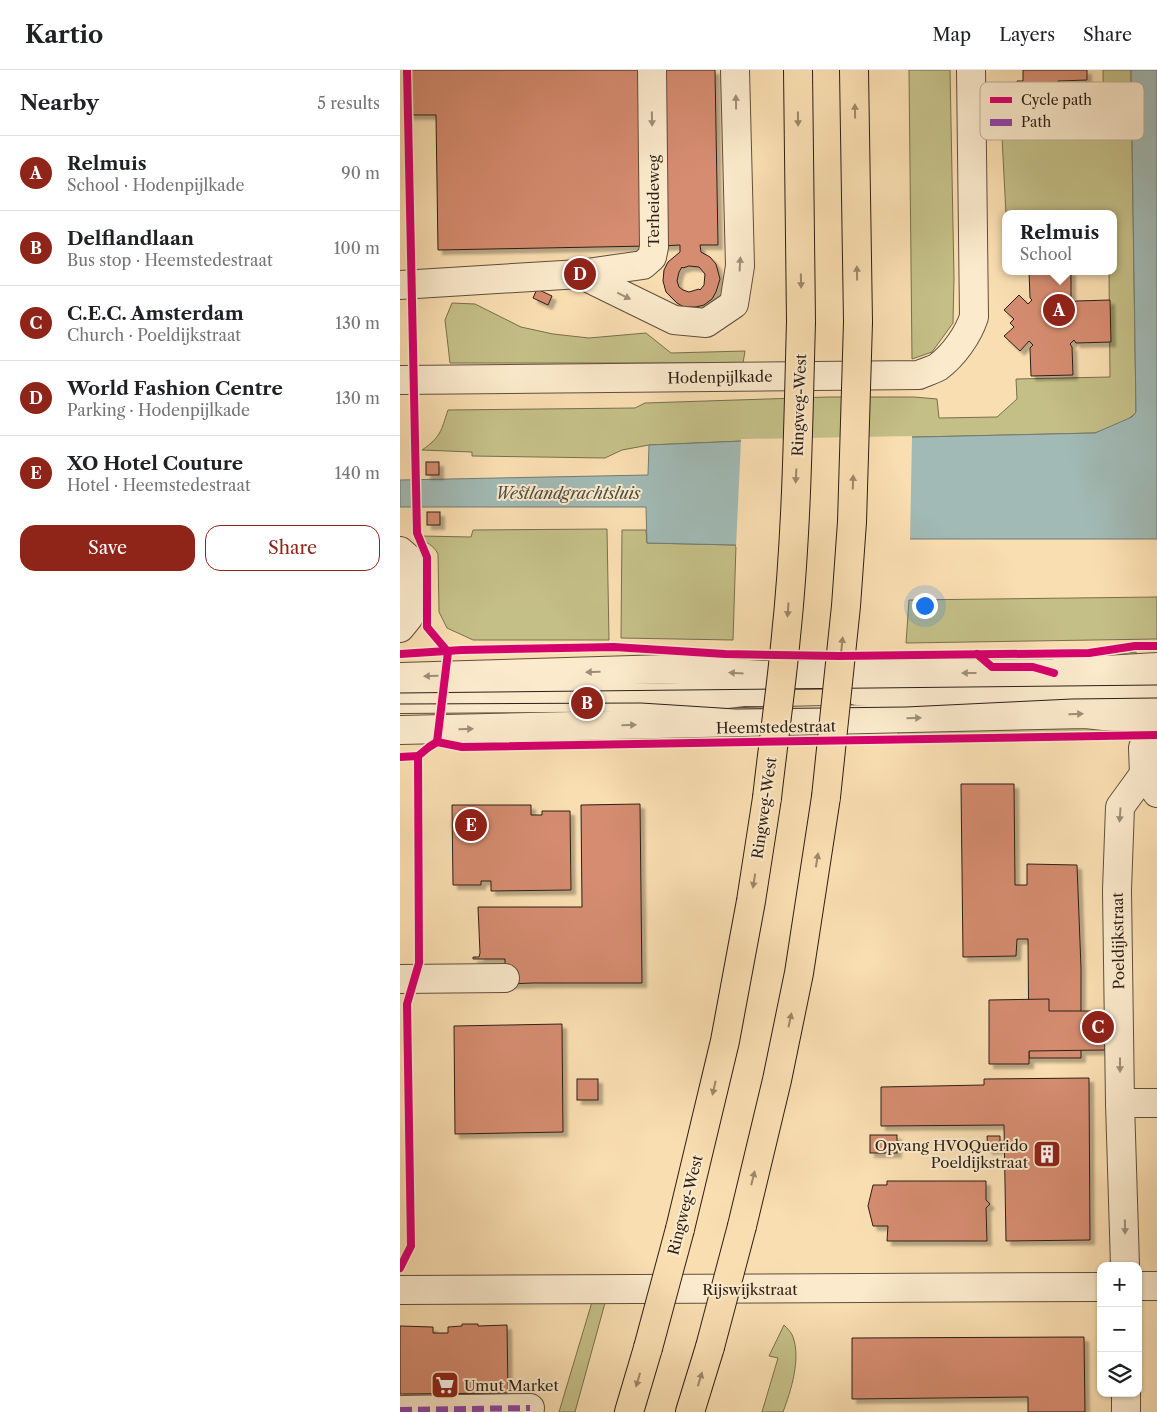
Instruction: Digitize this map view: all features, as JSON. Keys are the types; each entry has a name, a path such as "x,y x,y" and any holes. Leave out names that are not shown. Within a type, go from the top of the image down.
{"highway":[{"name":"Ringweg-West","path":"629,1412 680,1230 725,1041 751,901 767,798 786,636 797,466 801,322 798,70"},
{"path":"690,1412 710,1347 742,1226 777,1080 799,972 826,797 846,606 852,522 858,322 854,70"}],"street":[{"name":"Terheideweg","path":"580,274 642,265 652,257 654,247 652,70"},
{"path":"400,285 580,274 674,320 706,323 734,304 740,266 736,70"},
{"name":"Hodenpijlkade","path":"400,380 920,375 938,368 955,350 970,329 974,317 971,70"},
{"path":"400,551 408,558 409,617 400,628"},
{"path":"400,677 666,669 763,675 1083,672 1152,679"},
{"name":"Heemstedestraat","path":"400,699 701,697 744,706 882,705 915,697 1057,692 1152,679"},
{"name":"Poeldijkstraat","path":"1125,1262 1120,1103 1117,890 1120,807 1151,783 1143,748 1153,718 1152,679"},
{"name":"Heemstedestraat","path":"400,730 1085,714 1153,718"},
{"path":"400,967 505,972 400,979"},
{"path":"1120,1103 1157,1103"},
{"name":"Rijswijkstraat","path":"400,1290 1097,1286"},
{"path":"1142,1286 1157,1286"},
{"path":"1126,1397 1126,1412"},
{"path":"400,1410 530,1408"}],"shaded area":[{"path":"909,70 950,70 954,278 953,323 932,352 912,359"},
{"path":"1103,70 1131,70 1131,82 1103,82"},
{"path":"1002,140 1132,140 1136,412 1122,423 1095,433 649,445 622,450 605,458 472,456 472,452 422,450 440,433 448,410 635,408 645,403 828,397 914,397 937,399 939,418 997,417 1017,399 1016,379 1110,377 1109,275 1117,275 1117,210 1006,210"},
{"path":"452,303 475,304 521,327 553,334 589,338 646,333 671,353 745,351 743,363 450,363 445,320"},
{"path":"607,529 609,640 473,640 447,628 439,612 438,554 420,536 471,537 473,530"},
{"path":"622,530 646,530 647,543 736,545 733,640 621,638"},
{"path":"1157,597 1157,639 906,643 909,600"},
{"path":"1136,652 1137,659 1006,664 995,658 1092,657"},
{"path":"1099,724 1108,731 898,736 899,729"},
{"path":"592,1302 605,1303 575,1412 559,1412"},
{"path":"784,1325 792,1334 795,1346 796,1355 792,1385 783,1412 762,1412 778,1358 769,1356"}],"water":[{"name":"Westlandgrachtsluis","path":"1131,70 1157,70 1157,539 825,540 736,545 647,543 646,507 400,507 400,480 648,475 649,445 1095,433 1132,417 1136,412 1132,140 1144,140 1144,82 1131,82"}],"pier":[{"path":"912,436 910,541 736,547 741,439"}],"building":[{"path":"408,70 645,70 649,246 438,250 436,115 409,115"},
{"path":"659,70 715,70 718,245 700,245 701,252 710,257 716,264 720,279 712,299 704,305 684,307 666,292 663,281 664,270 668,262 680,252 680,245 662,246","holes":["682,267 699,267 705,274 704,285 700,290 689,292 679,287 677,281"]},
{"path":"1023,70 1087,70 1087,80 1017,82 1023,81"},
{"path":"1029,275 1071,275 1071,297 1069,299 1073,303 1076,301 1110,300 1111,342 1076,343 1074,340 1070,344 1072,347 1073,375 1031,376 1030,348 1033,345 1029,341 1020,351 1004,336 1014,327 1010,323 1014,319 1004,310 1019,295 1028,304 1032,300 1030,298"},
{"path":"537,289 552,296 548,305 533,298"},
{"path":"426,462 439,462 439,475 426,475"},
{"path":"427,512 440,512 440,525 427,525"},
{"path":"961,784 1014,784 1015,885 1027,885 1027,864 1077,865 1081,968 1081,1058 1029,1058 1028,939 1017,939 1016,956 963,957"},
{"path":"640,804 642,983 505,984 505,959 473,959 473,957 479,957 480,953 478,907 582,907 581,805"},
{"path":"452,805 531,805 531,815 542,815 542,811 570,811 571,890 491,891 491,881 481,881 481,885 453,885"},
{"path":"1049,999 1049,1011 1104,1011 1105,1050 1029,1051 1029,1064 989,1064 989,1000"},
{"path":"562,1024 563,1132 455,1134 454,1026"},
{"name":"Opvang HVOQuerido Poeldijkstraat","path":"1089,1078 1090,1240 1006,1241 1004,1125 881,1126 881,1087 984,1085 984,1079"},
{"path":"577,1079 598,1079 598,1100 577,1100"},
{"path":"870,1135 897,1135 897,1153 870,1153"},
{"path":"987,1136 1000,1136 1000,1149 988,1150"},
{"path":"887,1181 986,1181 986,1200 990,1204 986,1208 987,1241 887,1241 888,1226 873,1226 868,1206 873,1185 887,1185"},
{"path":"462,1324 478,1324 478,1326 507,1325 508,1393 400,1394 400,1326 433,1327 433,1333 448,1333 448,1327 462,1326"},
{"path":"1084,1337 1085,1412 1028,1412 1028,1397 852,1399 852,1338"}],"tram line":[{"path":"400,693 1157,685"},
{"path":"400,704 641,703 736,709 906,707 1072,699 1157,698"}],"marked path":[{"path":"400,1410 530,1408"}],"cycle path":[{"path":"407,70 417,533 427,557 427,627 448,652 437,742"},
{"path":"400,654 462,650 614,647 725,654 839,656 1089,653 1135,646 1157,646"},
{"path":"977,654 992,667 1033,667 1054,673"},
{"path":"400,757 418,756 437,742 462,747 1157,735"},
{"path":"400,1268 411,1246 407,1004 419,963 418,756"}],"place":[{"name":"World Fashion Centre","path":"580,274"},
{"name":"Relmuis","path":"1059,310"},
{"name":"Delflandlaan","path":"587,703"},
{"name":"XO Hotel Couture","path":"471,825"},
{"name":"C.E.C. Amsterdam","path":"1098,1027"},
{"name":"Opvang HVOQuerido Poeldijkstraat","path":"1047,1154"},
{"name":"Umut Market","path":"445,1385"}]}
